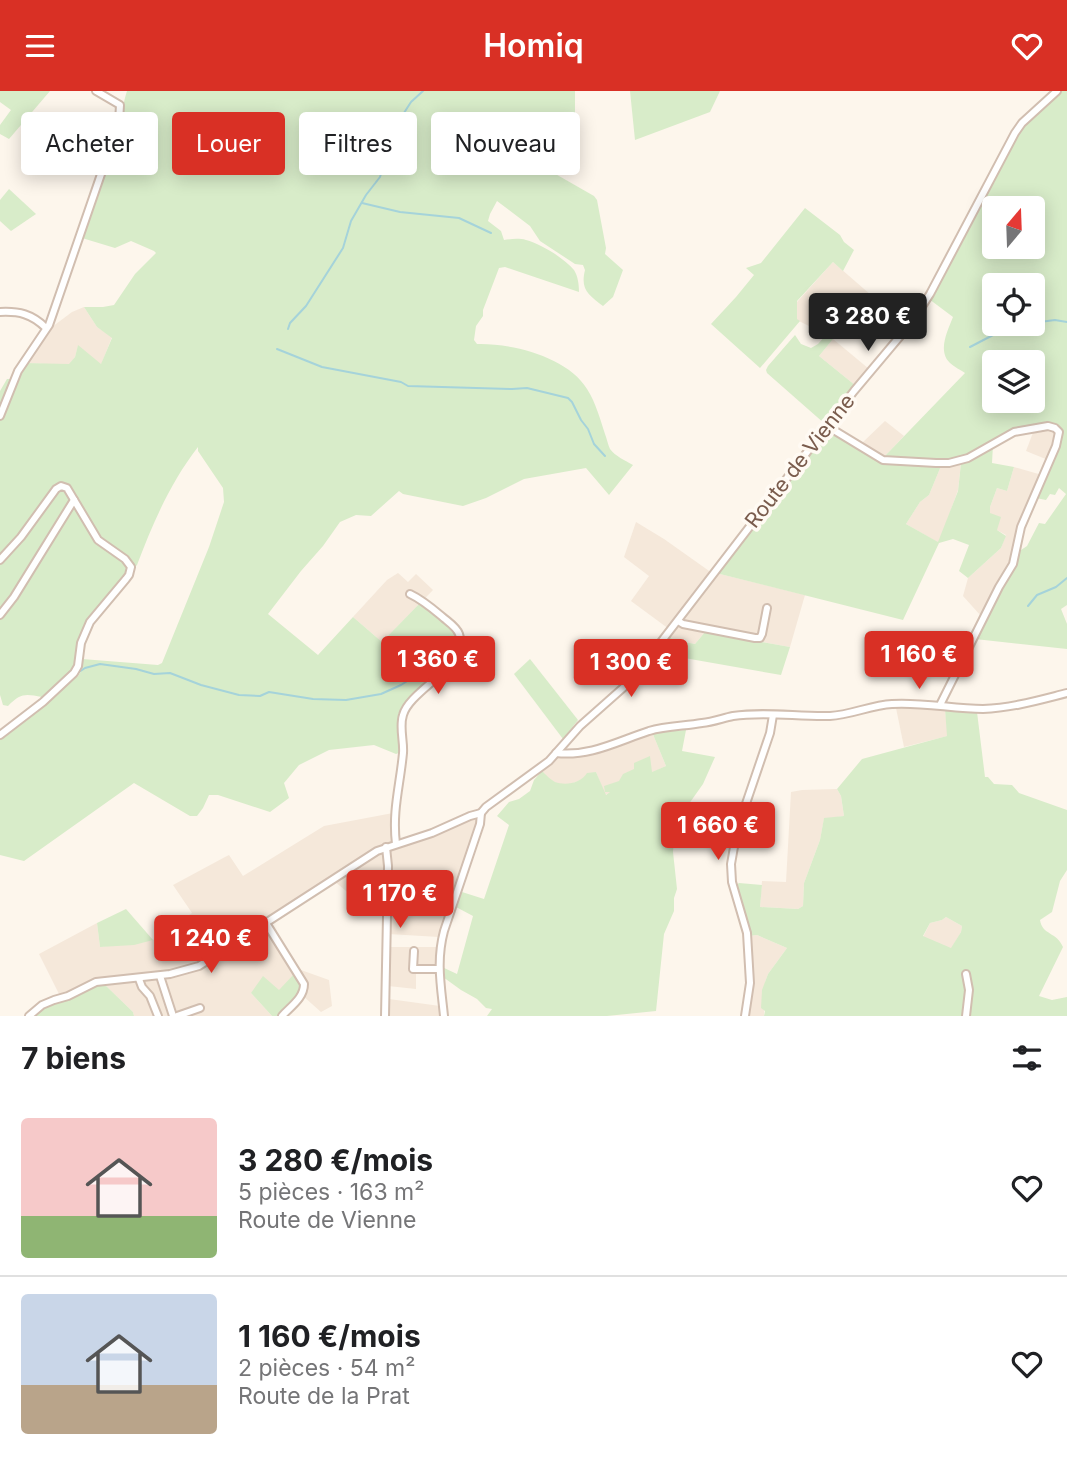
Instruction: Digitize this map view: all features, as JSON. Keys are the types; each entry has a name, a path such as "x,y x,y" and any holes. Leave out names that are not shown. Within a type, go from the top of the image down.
{"street":[{"path":"0,416 18,371 46,328 119,122 120,105 96,91"},
{"name":"Route de Vienne","path":"29,1016 38,1007 101,981 160,976 199,966 386,847 432,833 481,813 556,754 580,726 635,675 917,314 1014,133 1057,91"},
{"path":"0,312 26,314 46,328"},
{"path":"827,426 883,460 936,463 968,459 1014,432 1048,426 1059,432 1056,446 1023,522 1013,564 940,705"},
{"path":"0,560 21,537 55,489 64,486 98,540 125,559 131,567 126,579 90,622 80,643 77,670 43,702 0,735"},
{"path":"0,615 74,500"},
{"path":"396,844 395,809 404,750 403,715 415,698 453,661 460,645 460,635 456,629 426,603 410,594"},
{"path":"678,621 760,638 768,608"},
{"path":"556,754 604,749 655,730 733,716 830,716 877,705 905,704 968,709 1008,707 1067,693"},
{"path":"745,1016 750,983 747,933 732,882 731,864 737,830 770,733 773,715"},
{"path":"444,1016 439,969 440,947 480,824 481,813"},
{"path":"385,1016 388,866 386,847"},
{"path":"266,923 304,984 303,993 282,1016"},
{"path":"414,951 413,969 439,969"},
{"path":"966,974 969,990 966,1016"},
{"path":"160,976 175,1016 200,1008"},
{"path":"139,979 158,1016"}],"shaded area":[{"path":"833,262 879,302 860,324 848,315 831,337 797,320 797,302"},
{"path":"84,307 97,327 112,337 101,365 78,346 69,365 25,363 48,330 72,312"},
{"path":"833,339 869,369 856,386 819,356"},
{"path":"885,421 904,436 883,458 861,444"},
{"path":"1048,428 1055,431 1057,436 1048,460 1026,451 1034,430"},
{"path":"961,463 958,490 939,543 906,524 920,502 929,495 941,466"},
{"path":"1014,467 1042,475 1032,498 1014,562 981,616 963,596 968,578 1001,548 1006,535 997,530 990,507 997,488 1007,491"},
{"path":"636,522 712,573 669,629 631,601 649,576 624,557"},
{"path":"398,573 408,582 416,574 433,590 382,642 353,617 387,580"},
{"path":"716,573 805,595 790,647 705,632 695,644 674,640 668,636"},
{"path":"896,708 945,709 948,736 904,747"},
{"path":"652,732 666,766 605,795 596,772 551,791 542,771 560,756"},
{"path":"837,789 841,796 844,816 824,819 820,840 804,883 803,906 798,909 760,907 762,881 786,882 791,792"},
{"path":"393,813 396,846 472,818 478,822 439,937 388,934 385,881 357,900 334,881 268,923 301,970 329,980 332,1006 321,1012 303,996 279,990 251,993 272,1016 134,1016 102,982 62,1000 39,954 97,923 100,947 153,940 192,913 173,885 225,857 229,855 243,876 324,826"},
{"path":"946,917 962,926 951,949 923,937 930,923"},
{"path":"757,935 787,948 765,982 764,1016 747,1016 752,989 749,936"},
{"path":"388,947 438,947 438,971 416,971 416,989 388,986"},
{"path":"389,999 440,1006 441,1016 387,1016"}],"green space":[{"path":"0,91 50,91 32,112 21,112 21,125 9,139 0,134 0,125 11,110 0,102"},
{"path":"127,91 575,91 575,112 431,112 431,175 557,175 597,200 605,254 623,270 613,297 603,306 594,299 585,287 583,265 575,264 540,241 530,226 497,201 488,221 501,231 504,240 526,240 558,256 574,270 579,292 505,267 499,268 483,316 476,326 474,340 477,344 522,349 567,368 590,394 610,449 633,465 609,495 586,468 524,479 463,506 399,491 371,516 356,515 340,522 268,614 318,655 353,617 382,642 421,602 457,632 457,650 444,668 403,710 401,752 396,754 374,745 329,750 299,765 284,783 289,798 270,812 218,795 209,795 197,816 190,816 134,783 24,861 0,855 0,737 78,676 82,670 82,659 158,665 162,663 209,547 224,502 223,488 198,447 171,489 134,568 127,556 100,539 74,493 66,505 69,510 75,509 104,549 123,560 126,577 87,622 78,641 77,663 72,674 42,697 24,695 8,706 3,705 0,695 0,391 7,379 17,375 25,363 69,364 75,357 78,345 101,364 112,338 97,327 84,307 114,305 135,274 156,253 131,241 115,248 82,238 103,175 158,175 158,112 122,112"},
{"path":"630,91 720,91 710,112 635,140"},
{"path":"1060,91 1067,91 1067,605 1061,609 1067,624 1067,649 975,639 1015,567 1018,552 1027,546 1039,523 1045,524 1066,494 1059,488 1055,495 1050,494 1046,500 1036,498 1061,433 1059,428 1050,424 1016,429 975,453 944,461 883,458 965,373 950,363 944,353 945,340 953,317 929,299 982,200 982,259 1045,259 1045,196 984,196 1019,131"},
{"path":"9,189 36,214 11,231 0,221 0,200"},
{"path":"805,208 840,235 854,250 843,271 833,262 797,301 797,319 800,321 760,368 711,324 754,275 746,268 761,263"},
{"path":"795,335 801,344 811,348 826,335 833,339 819,356 856,386 825,424 767,373 768,366"},
{"path":"828,429 880,461 941,466 929,495 920,502 906,524 938,542 958,491 961,463 974,459 993,445 992,463 1014,467 1007,491 997,488 990,507 990,513 1001,517 997,530 1006,536 1001,548 968,578 959,571 969,545 953,539 939,543 903,620 716,573"},
{"path":"705,632 790,647 781,675 656,653 668,636 674,640 695,644"},
{"path":"530,659 578,720 563,739 514,674"},
{"path":"945,709 977,712 985,777 994,784 1012,785 1019,793 1067,810 1067,870 1060,881 1052,912 1040,920 1041,925 1063,947 1039,996 1052,1000 1067,997 1067,1016 764,1016 765,1011 761,1008 762,990 768,974 787,948 757,935 749,936 735,886 739,883 762,885 760,907 798,909 803,906 804,883 820,840 824,818 844,816 841,796 837,789 862,759 947,736","holes":["946,917 962,926 951,948 923,936 930,923"]},
{"path":"686,730 682,751 715,757 703,784 686,808 674,839 677,889 674,911 664,934 656,1011 607,1016 487,1016 492,1009 486,1008 443,977 442,967 457,974 473,916 456,907 462,892 484,899 509,825 497,816 509,802 530,791 534,780 542,771 555,782 564,784 573,783 587,773 596,772 606,795 610,792 605,792 604,786 619,781 623,774 634,769 634,763 650,756 652,772 666,766 652,732"},
{"path":"126,909 153,940 134,945 100,947 97,923"},
{"path":"295,973 303,990 281,1016 272,1016 251,993 263,976 279,990"},
{"path":"102,982 134,1016 32,1016 53,1003"}],"waterway":[{"path":"288,329 343,248 351,221 380,177 393,130 411,102 423,91"},
{"path":"362,203 400,212 459,218 491,233"},
{"path":"1045,321 1067,322"},
{"path":"970,347 991,336"},
{"path":"277,349 322,367 401,382 408,386 527,388 568,398 588,429 594,444 605,456"},
{"path":"1028,606 1037,595 1056,587 1067,578"},
{"path":"79,672 100,664 154,674 170,673 239,695 260,696 269,692 313,699 346,700 381,694 412,678 426,664 451,658"}]}
